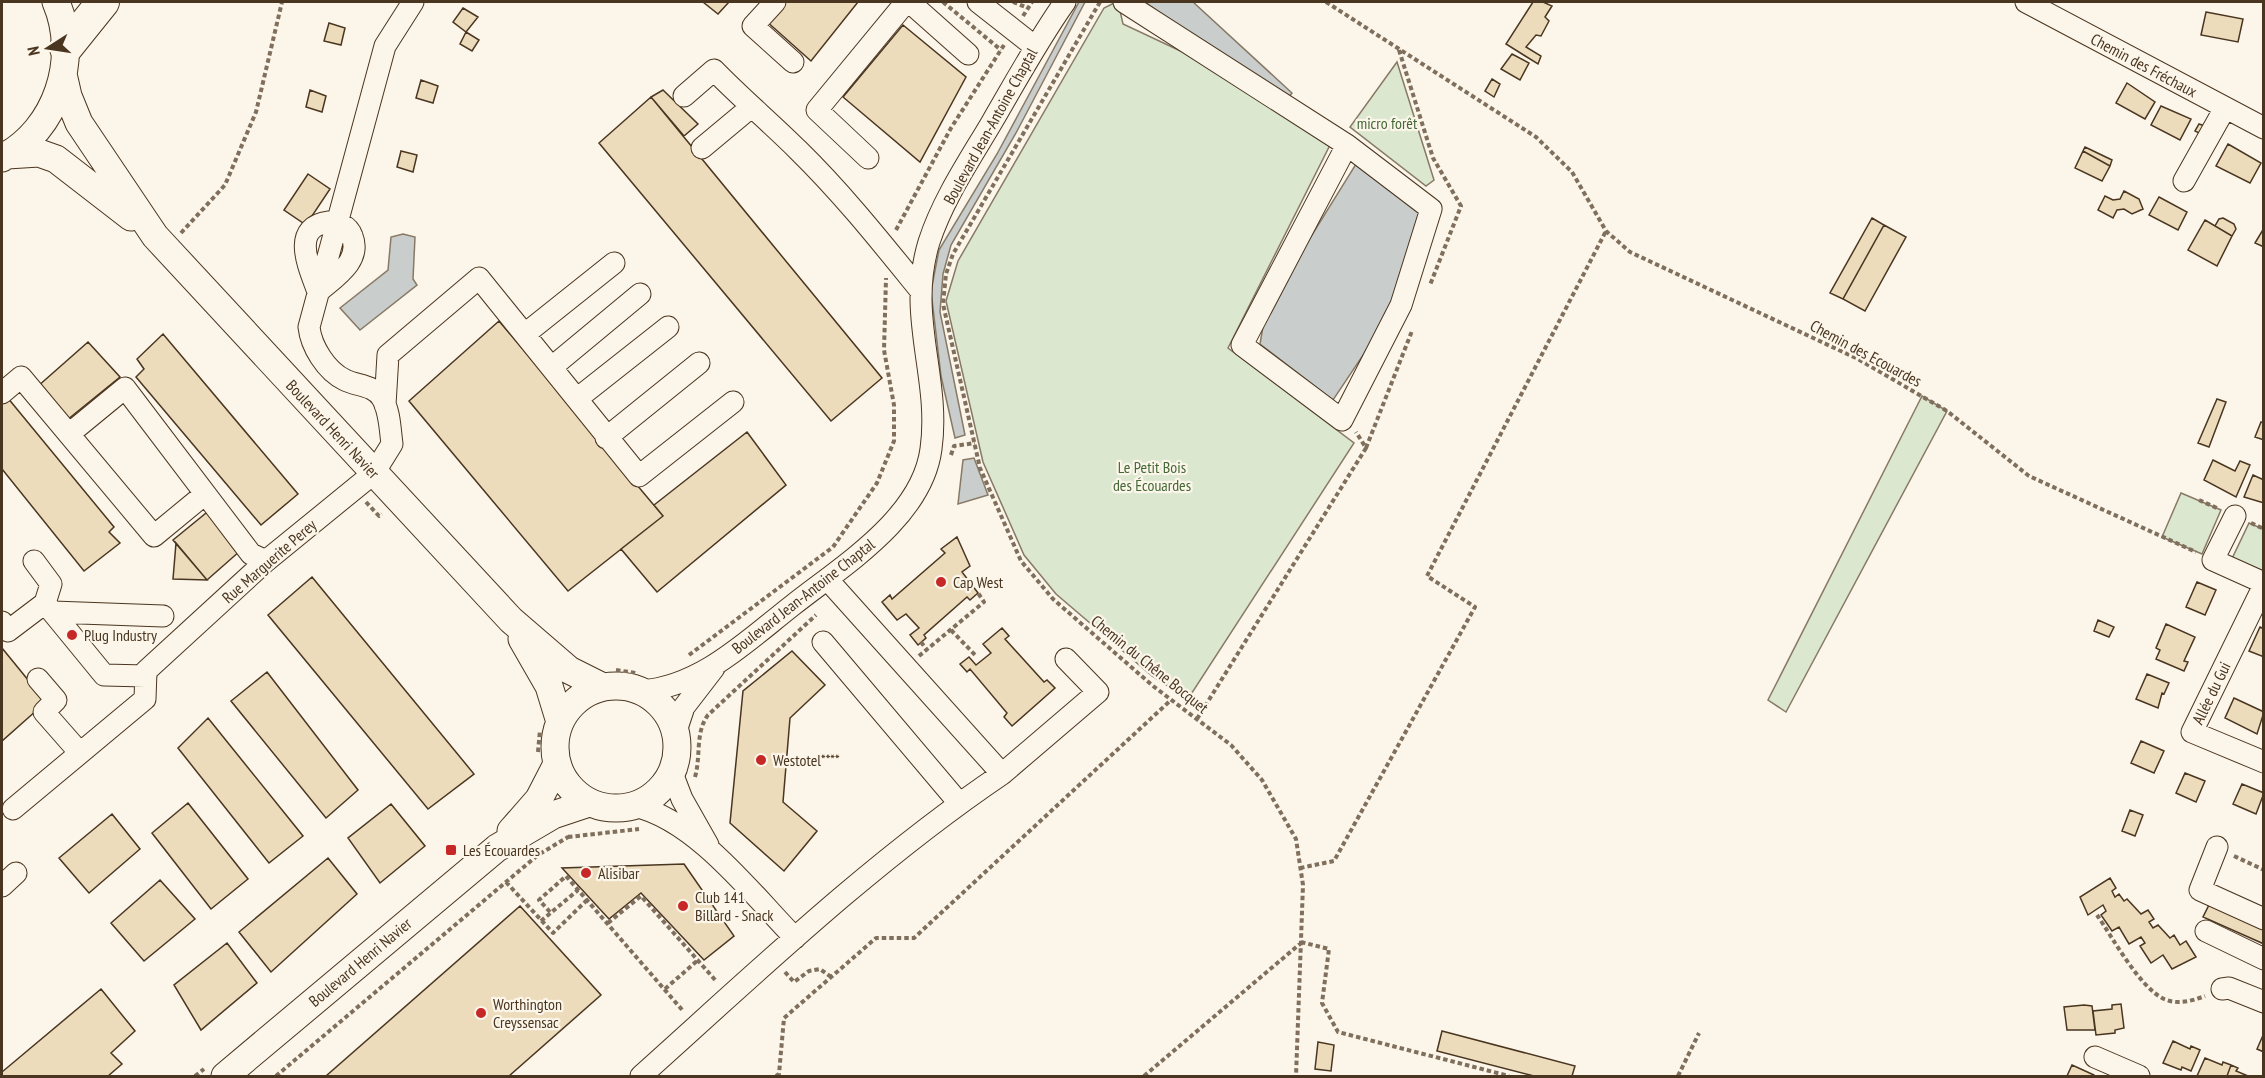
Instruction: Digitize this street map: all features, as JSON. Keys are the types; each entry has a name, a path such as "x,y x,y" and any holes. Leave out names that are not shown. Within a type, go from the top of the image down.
{"highway":[{"path":"65,61 103,2"}],"main road":[{"name":"Boulevard Henri Navier","path":"58,5 68,96 79,123 161,243 511,620 569,670 604,679"},
{"path":"4,157 33,134 43,121 59,91 65,61"},
{"name":"Boulevard Henri Navier","path":"4,157 31,152 56,159 161,243"},
{"name":"Boulevard Henri Navier","path":"511,620 549,686 551,721"},
{"path":"604,679 615,686 643,683 662,707 676,731 677,759 672,772 657,793 635,806 612,809 589,802 569,786 548,764 555,743 551,721 604,679"},
{"name":"Boulevard Henri Navier","path":"225,1077 496,848 539,799 548,764"},
{"name":"Boulevard Henri Navier","path":"496,848 553,815 589,802"}],"street":[{"path":"337,223 385,46 413,2"},
{"path":"775,2 753,26 793,62"},
{"path":"978,2 1034,46"},
{"name":"Boulevard Jean-Antoine Chaptal","path":"643,683 666,687 717,664 833,586 910,500 926,470 931,450 933,417 923,347 920,290 929,242 949,194 1034,46 1065,2"},
{"path":"1124,2 1347,145 1431,209 1401,305 1342,420 1242,345 1347,145"},
{"name":"Chemin des Fréchaux","path":"2026,2 2264,128"},
{"path":"868,158 817,110 912,3 968,54"},
{"path":"684,96 714,70 750,108 805,157 920,290"},
{"path":"702,148 750,108"},
{"path":"2184,181 2225,108"},
{"path":"318,292 305,255 304,242 308,232 315,226 337,223 350,231 353,239 352,259 318,292 309,327 310,340 336,374 370,388 381,396 386,405"},
{"path":"614,263 525,334 578,398 606,438 639,476 733,402"},
{"name":"Rue Marguerite Perey","path":"146,676 146,671 266,561 374,473 392,444 386,405 388,355 479,278 525,334"},
{"path":"552,367 640,294"},
{"path":"578,398 668,327"},
{"path":"606,438 699,363"},
{"path":"2,393 21,377 154,536 206,494"},
{"path":"69,434 124,388 251,554 266,561"},
{"path":"2213,560 2235,516"},
{"name":"Allée du Gui","path":"2213,560 2264,584 2192,732 2264,762"},
{"path":"13,809 145,699 146,676 104,675 49,608 51,584 34,561"},
{"path":"833,586 907,665 1002,774"},
{"path":"2,622 8,630 49,608 163,616"},
{"path":"823,642 959,804"},
{"path":"641,1077 795,938 959,804 1002,774 1098,692 1066,659"},
{"name":"Boulevard Jean-Antoine Chaptal","path":"676,731 684,706 717,664"},
{"path":"38,679 56,700 44,712 80,753"},
{"path":"672,772 682,799 711,850"},
{"path":"635,806 664,817 711,850 795,938"},
{"path":"2217,847 2200,890 2264,919"},
{"path":"2206,931 2264,959"},
{"path":"2222,989 2229,988 2264,1002"},
{"path":"2095,1057 2139,1077"}],"path":[{"path":"161,243 225,185 255,112 282,2"},
{"path":"943,2 1001,50"},
{"path":"1013,2 1028,8"},
{"path":"687,656 833,547 877,483 894,441 894,405 884,350 884,287 896,231 951,128 1032,2"},
{"name":"Chemin du Chêne Bocquet","path":"1100,2 952,254 946,274 943,304 980,468 1021,561 1053,599 1171,700 1231,745 1262,780 1296,839 1302,885 1296,1077"},
{"name":"Chemin des Ecouardes","path":"1326,2 1536,137 1572,172 1606,231 1630,252 1858,359 1947,411 2029,476 2213,560"},
{"path":"1399,49 1433,158 1461,206"},
{"path":"1300,868 1334,861 1474,607 1426,576 1606,231"},
{"path":"1197,719 1366,448 1345,413"},
{"path":"949,462 954,446 975,443"},
{"path":"682,799 696,774 701,728 708,715 833,586"},
{"path":"907,665 984,602 978,593"},
{"path":"951,630 977,657"},
{"path":"921,642 927,650"},
{"path":"604,679 626,670 643,683"},
{"path":"776,1077 779,1074 784,1018 876,938 914,938 1171,700"},
{"path":"548,764 538,739 551,721"},
{"path":"553,815 568,837"},
{"path":"276,1077 538,855 568,837 624,832 655,823 664,817"},
{"path":"2217,847 2264,870"},
{"path":"550,912 539,900 566,876 696,1027"},
{"path":"506,882 553,933 587,900"},
{"path":"541,921 578,890"},
{"path":"608,923 641,896 730,997"},
{"path":"2097,915 2146,985 2163,999 2186,1002 2222,989"},
{"path":"1144,1077 1301,942 1329,949 1322,1003 1338,1032 1509,1077"},
{"path":"772,958 794,982 809,971 820,969 831,977"},
{"path":"665,989 698,960"},
{"path":"1678,1077 1699,1033"}],"green space":[{"name":"Le Petit Bois des Écouardes","path":"1118,2 1123,24 1206,63 1330,145 1228,348 1354,443 1188,699 1152,676 1056,594 1024,555 983,462 946,301 958,261 1104,8"},
{"name":"micro forêt","path":"1397,62 1434,180 1426,186 1350,127"},
{"path":"1922,396 1947,411 1786,712 1768,700"},
{"path":"2181,493 2221,510 2202,554 2162,537"},
{"path":"2249,523 2263,529 2263,583 2228,567"}],"shaded area":[{"path":"1079,2 1085,2 1016,133 951,245 943,274 940,312 965,435 955,438 941,376 931,291 939,250 997,154"},
{"path":"1145,2 1193,2 1292,93 1286,101"},
{"path":"1356,164 1420,209 1392,312 1333,400 1260,344 1266,309"},
{"path":"403,234 415,237 413,279 417,285 360,330 340,308 388,270 391,237"},
{"path":"974,458 988,495 958,504 963,460"}],"building":[{"path":"703,2 729,2 718,14"},
{"path":"780,2 858,2 811,61 765,20"},
{"path":"1533,2 1543,2 1552,6 1545,17 1549,21 1541,36 1536,35 1526,47 1541,56 1538,64 1506,44"},
{"path":"463,8 478,17 466,32 453,22"},
{"path":"2206,12 2243,19 2238,42 2201,35"},
{"path":"329,23 345,28 341,45 324,41"},
{"path":"903,25 966,77 920,162 843,97"},
{"path":"466,32 479,40 472,51 460,44"},
{"path":"1512,54 1529,63 1520,80 1501,69"},
{"path":"1492,79 1500,84 1494,97 1485,91"},
{"path":"421,80 438,86 433,103 416,98"},
{"path":"2127,83 2155,102 2145,119 2116,103"},
{"path":"310,90 326,96 322,112 306,107"},
{"path":"663,90 698,124 684,136 651,97"},
{"path":"651,97 882,378 831,421 599,143"},
{"path":"2161,106 2191,119 2180,140 2151,125"},
{"path":"2199,124 2205,126 2201,134 2195,131"},
{"path":"2228,144 2261,163 2250,183 2216,166"},
{"path":"2085,147 2112,160 2110,166 2083,151"},
{"path":"401,151 417,155 413,172 397,167"},
{"path":"2083,151 2110,166 2102,181 2075,168"},
{"path":"308,174 330,189 306,225 284,210"},
{"path":"2124,191 2139,199 2143,209 2132,214 2124,209 2117,210 2113,218 2098,210 2105,196 2113,200 2120,199"},
{"path":"2159,197 2187,212 2178,230 2149,215"},
{"path":"1872,218 1884,225 1843,299 1830,293"},
{"path":"2223,218 2234,224 2236,229 2232,236 2215,226 2219,219"},
{"path":"2205,220 2232,236 2217,266 2188,250"},
{"path":"1884,225 1906,237 1865,311 1843,299"},
{"path":"2264,228 2264,247 2255,243"},
{"path":"499,321 663,516 568,591 409,401"},
{"path":"163,334 298,494 261,525 136,377 144,369 137,359"},
{"path":"88,342 120,377 67,420 37,387"},
{"path":"7,397 114,527 109,532 120,543 84,571 2,469 2,401"},
{"path":"2217,399 2226,402 2209,447 2198,443"},
{"path":"2261,422 2264,423 2264,440 2255,437"},
{"path":"747,432 786,485 657,592 621,549 663,516 654,505"},
{"path":"2213,460 2235,471 2240,461 2250,465 2236,497 2204,480"},
{"path":"2253,475 2264,480 2264,503 2244,497"},
{"path":"211,509 240,551 207,580 173,540"},
{"name":"Cap West","path":"957,537 970,566 962,572 978,593 970,600 967,597 924,635 926,638 918,645 910,635 919,628 906,614 897,620 882,602 890,595 892,599 945,553 941,549"},
{"path":"176,543 207,580 173,579"},
{"path":"312,577 474,774 428,809 268,615"},
{"path":"2197,582 2216,590 2205,615 2186,607"},
{"path":"2098,620 2114,627 2109,637 2094,631"},
{"path":"2166,624 2195,637 2184,661 2188,662 2184,671 2156,659 2160,650 2156,648"},
{"path":"2260,627 2264,629 2264,657 2249,651"},
{"name":"Cap West","path":"1002,628 1009,636 1005,639 1044,682 1047,680 1055,688 1012,726 1004,717 1007,713 970,669 967,672 960,664 969,657 976,665 991,653 983,644"},
{"path":"2,648 46,702 2,741"},
{"name":"Westotel****","path":"792,651 825,685 790,718 783,802 817,831 784,871 730,823 743,691"},
{"path":"267,672 358,790 326,818 231,701"},
{"path":"2147,674 2169,683 2164,694 2162,693 2158,708 2136,699"},
{"path":"2234,698 2264,712 2257,734 2225,718"},
{"path":"208,718 303,836 269,863 178,748"},
{"path":"2141,741 2164,751 2154,773 2131,763"},
{"path":"2185,773 2205,781 2196,802 2176,793"},
{"path":"2242,784 2264,793 2256,814 2233,804"},
{"path":"188,803 248,879 211,909 152,833"},
{"path":"391,804 425,846 380,883 348,838"},
{"path":"2130,810 2143,815 2135,836 2122,831"},
{"path":"112,814 140,849 89,893 59,858"},
{"path":"328,858 357,894 271,972 239,932"},
{"name":"Club 141 Billard - Snack","path":"684,864 734,936 704,960 641,893 609,919 562,868"},
{"path":"2110,878 2116,888 2112,891 2115,897 2119,894 2124,901 2127,899 2141,914 2148,910 2154,919 2149,922 2153,928 2158,925 2170,938 2174,935 2180,945 2186,941 2196,957 2172,969 2163,955 2151,963 2140,946 2145,943 2141,937 2129,944 2119,927 2112,931 2101,915 2106,911 2103,905 2088,915 2080,897"},
{"path":"160,880 195,919 144,961 111,923"},
{"path":"2210,903 2264,927 2264,944 2203,917"},
{"path":"520,906 601,995 509,1076 326,1076"},
{"path":"227,943 257,983 201,1030 174,985"},
{"path":"101,989 135,1031 111,1053 122,1064 108,1076 2,1076 2,1072"},
{"path":"2121,1004 2124,1028 2115,1030 2115,1033 2096,1035 2093,1011 2112,1009 2112,1005"},
{"path":"2092,1006 2095,1030 2067,1030 2064,1007"},
{"path":"1442,1031 1575,1066 1572,1076 1534,1076 1437,1051"},
{"path":"2264,1033 2264,1052 2257,1049"},
{"path":"2173,1041 2190,1049 2191,1046 2200,1050 2191,1071 2163,1063"},
{"path":"1318,1042 1334,1045 1331,1071 1315,1069"},
{"path":"2205,1058 2222,1065 2223,1062 2231,1065 2227,1076 2197,1076"},
{"path":"2072,1065 2094,1075 2094,1076 2067,1076"},
{"path":"2231,1065 2238,1068 2236,1071 2248,1076 2227,1076"}],"place":[{"name":"Cap West","path":"941,582"},
{"name":"Plug Industry","path":"72,635"},
{"name":"Westotel****","path":"761,760"},
{"name":"Les Écouardes","path":"451,850"},
{"name":"Alisibar","path":"586,873"},
{"name":"Club 141 Billard - Snack","path":"683,906"},
{"name":"Worthington Creyssensac","path":"481,1013"}]}
